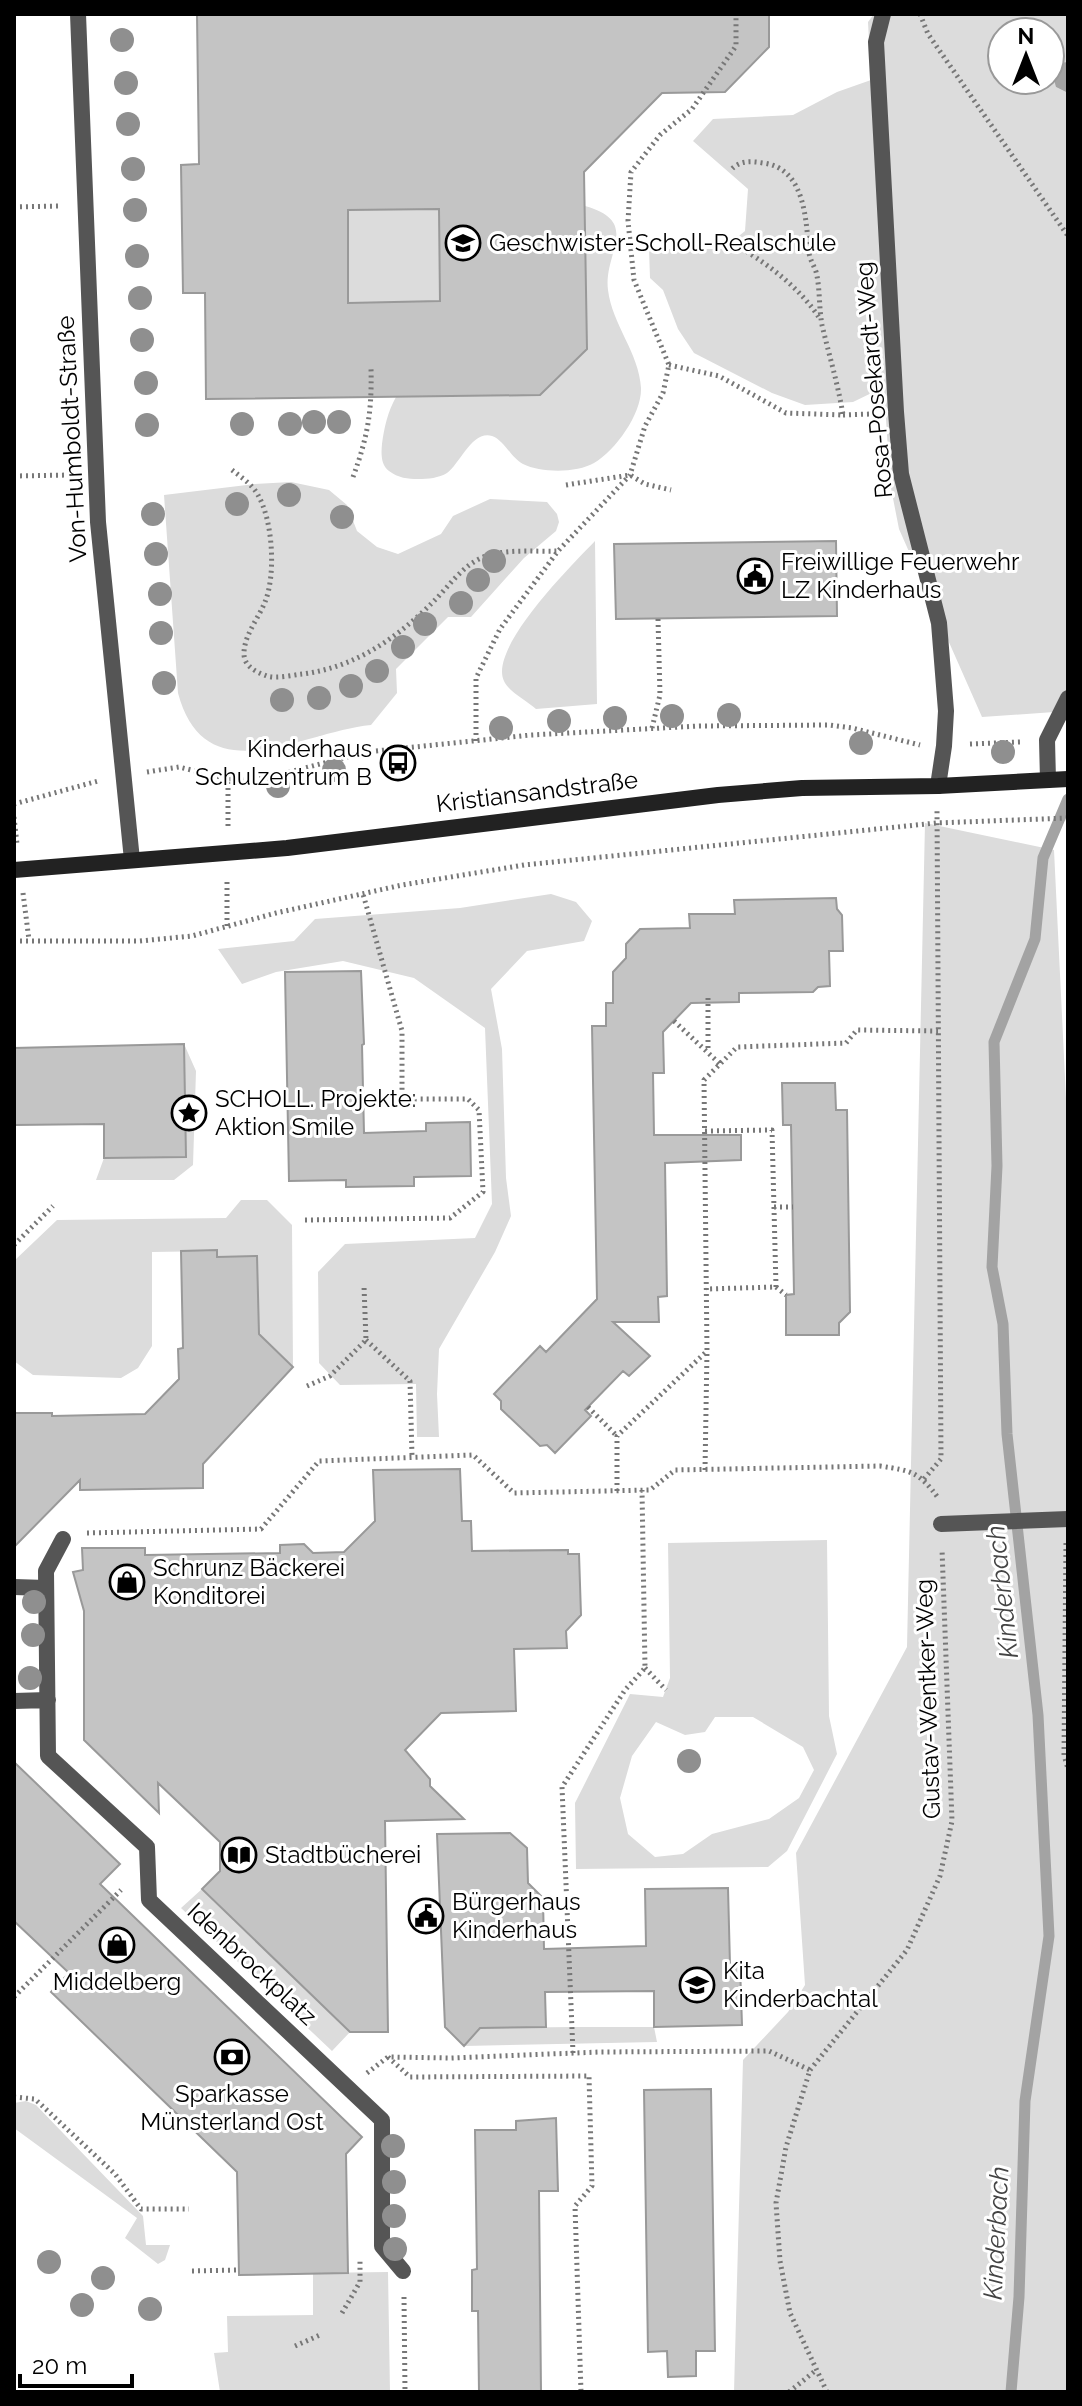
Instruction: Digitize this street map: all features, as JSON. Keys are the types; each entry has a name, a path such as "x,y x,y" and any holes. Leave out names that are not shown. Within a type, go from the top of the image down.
{"street":[{"name":"Von-Humboldt-Straße","path":"78,14 98,522 132,860"},
{"name":"Rosa-Posekardt-Weg","path":"883,14 876,42 901,474 939,623 946,711 938,786"},
{"path":"1045,775 1047,740 1068,698"},
{"name":"Kristiansandstraße","path":"14,870 287,848 718,795 802,788 938,786 1045,775 1068,779"},
{"path":"941,1524 1067,1519"},
{"name":"Idenbrockplatz","path":"63,1539 46,1571 48,1756 147,1847 149,1900 382,2120 382,2246 403,2271"},
{"path":"14,1587 46,1588"},
{"path":"14,1701 48,1700"}],"path":[{"path":"476,741 476,678 500,629 558,551 630,475 645,426 663,393 669,365 634,280 628,221 631,172 660,135 692,109 736,46 736,14"},
{"path":"920,14 928,34 1068,236"},
{"path":"730,171 735,165 749,161 770,164 786,173 796,186 810,232 809,256 817,273 821,322"},
{"path":"14,207 86,206"},
{"path":"669,365 719,376 786,413 843,415 836,371 821,322 812,306 773,270 731,242"},
{"path":"353,477 367,439 372,403 371,368"},
{"path":"232,470 259,495 273,552 268,593 245,643 244,658 252,670 272,678 320,671 370,653 419,616 478,559 490,554 558,551"},
{"path":"14,476 96,474"},
{"path":"566,485 630,475 645,484 671,490"},
{"path":"652,728 660,695 658,619"},
{"path":"228,779 286,773 357,754 531,735 652,728 829,725 868,731 902,742 944,746 1047,740"},
{"path":"63,1539 91,1533 261,1529 319,1461 473,1455 514,1493 650,1490 675,1470 880,1466 899,1469 924,1479 941,1459 938,786"},
{"path":"14,941 140,941 192,936 363,894 524,865 936,823 1068,818"},
{"path":"305,1220 450,1218 483,1192 479,1110 468,1099 402,1099 402,1031 363,894"},
{"path":"708,998 708,1051"},
{"path":"674,1021 720,1064"},
{"path":"705,1470 704,1080 737,1047 846,1043 857,1030 938,1031"},
{"path":"705,1131 772,1130 776,1287"},
{"path":"14,1245 53,1206"},
{"path":"774,1207 793,1207"},
{"path":"364,1286 366,1340 410,1381 412,1456"},
{"path":"706,1289 776,1287 786,1295"},
{"path":"307,1386 330,1376 366,1340"},
{"path":"617,1436 707,1351"},
{"path":"588,1407 617,1436 617,1491"},
{"name":"Gustav-Wentker-Weg","path":"827,2392 790,2313 780,2261 776,2203 786,2147 810,2070 907,1950 940,1876 952,1821 940,1501 924,1479"},
{"path":"642,1490 645,1668 666,1690"},
{"path":"1067,1519 1064,1755 1068,1769"},
{"path":"573,2053 562,1787 625,1690 645,1668"},
{"path":"14,1997 147,1864"},
{"path":"348,2088 388,2057 769,2051 810,2070"},
{"path":"388,2057 410,2077 589,2076 592,2186 575,2206 581,2392"},
{"path":"14,2097 35,2099 115,2174 141,2209 189,2209"},
{"path":"342,2313 360,2282 360,2260"},
{"path":"192,2271 239,2270"},
{"path":"403,2271 405,2392"},
{"path":"295,2346 320,2335"},
{"path":"789,2392 815,2371"}],"shaded area":[{"path":"874,14 1068,14 1068,62 1066,16 986,16 986,96 1066,96 1068,93 1068,711 982,717 899,529 890,483 884,387 853,402 805,405 772,393 694,353 678,329 663,290 650,278 649,249 723,249 745,231 748,189 693,141 713,119 793,115 837,92 871,80 868,22"},
{"path":"1068,62 1068,93 1066,92"},
{"path":"585,206 602,213 612,221 616,230 608,276 610,303 636,363 641,388 637,408 619,440 594,463 569,470 539,469 523,464 496,438 485,435 472,443 452,469 440,476 411,479 399,477 386,469 382,444 396,397 540,395 587,349"},
{"path":"439,209 440,301 348,303 348,210"},
{"path":"291,482 329,490 347,505 357,531 377,547 398,554 441,534 453,516 490,499 547,502 557,514 559,522 556,531 524,558 471,617 448,617 396,669 397,693 371,725 286,745 232,750 210,742 191,724 178,693 164,495"},
{"path":"595,541 597,704 536,709 504,681 502,666 508,648 535,607"},
{"path":"925,823 1054,850 1068,1140 1068,2392 734,2392 743,2060 788,2012 805,1985 796,1853 907,1647"},
{"path":"551,894 576,902 592,921 584,941 527,951 491,989 502,1049 506,1178 511,1216 495,1252 439,1349 439,1437 417,1437 416,1384 340,1385 319,1363 318,1272 345,1244 475,1238 492,1204 485,1028 414,978 343,961 276,972 242,984 218,949 294,941 315,919 460,908"},
{"path":"184,1044 196,1071 193,1165 174,1180 96,1180 104,1158 186,1157"},
{"path":"241,1200 267,1200 292,1225 293,1367 254,1330 258,1296 257,1256 217,1257 217,1251 152,1252 152,1346 138,1368 121,1378 33,1375 14,1361 14,1261 57,1220 226,1218"},
{"path":"827,1540 829,1716 837,1754 787,1851 768,1867 576,1869 575,1803 630,1694 663,1697 670,1678 668,1543","holes":["715,1717 753,1717 803,1747 814,1770 799,1798 769,1819 712,1834 683,1854 655,1857 628,1834 620,1798 632,1756 656,1722 685,1735 705,1732"]},
{"path":"202,1889 350,2032 332,2051 181,1908"},
{"path":"654,2027 657,2042 464,2046 480,2028"},
{"path":"26,2101 36,2105 143,2216 146,2245 170,2245 165,2260 158,2264 125,2238 137,2218 14,2128 14,2103"},
{"path":"388,2272 390,2392 220,2392 214,2353 228,2352 227,2316 313,2315 313,2273"}],"building":[{"path":"197,14 769,14 769,47 725,92 662,93 584,172 587,349 540,395 206,399 205,293 183,293 181,165 199,164","holes":["439,209 440,301 348,303 348,210"]},
{"path":"836,541 837,616 616,619 614,544"},
{"path":"836,898 837,909 842,915 843,951 829,951 830,986 818,987 813,992 739,993 739,1002 691,1003 663,1032 664,1073 653,1073 654,1135 741,1135 741,1160 665,1163 667,1296 658,1297 659,1322 613,1322 650,1356 629,1376 623,1371 585,1410 591,1416 555,1453 547,1445 540,1446 501,1409 501,1401 494,1394 540,1346 546,1352 597,1299 592,1026 606,1026 606,1003 613,1003 613,972 626,958 626,944 640,929 690,928 689,914 735,914 734,900"},
{"path":"361,971 364,1133 426,1131 426,1123 470,1122 471,1176 414,1177 414,1186 346,1187 346,1180 289,1181 285,972"},
{"path":"184,1044 186,1157 104,1158 104,1124 14,1125 14,1048"},
{"path":"782,1083 835,1083 836,1110 847,1110 850,1312 839,1323 839,1335 786,1335 786,1295 794,1294 791,1125 783,1125"},
{"path":"217,1250 217,1257 257,1256 259,1334 293,1367 203,1464 203,1488 80,1490 80,1480 14,1547 14,1413 52,1413 52,1416 145,1414 179,1379 178,1349 183,1348 181,1251"},
{"path":"460,1469 462,1521 471,1521 472,1551 568,1550 568,1554 579,1554 581,1615 566,1631 567,1648 514,1649 516,1711 441,1713 405,1750 430,1779 430,1786 464,1819 385,1821 388,2032 350,2032 202,1889 220,1871 220,1842 158,1783 159,1813 84,1740 84,1611 73,1572 83,1570 82,1548 145,1548 145,1555 280,1553 280,1545 304,1544 313,1553 344,1552 375,1521 373,1470"},
{"path":"14,1762 120,1864 100,1884 362,2137 346,2154 348,2273 239,2275 237,2172 51,1992 69,1973 14,1921"},
{"path":"510,1833 527,1848 528,1883 543,1898 544,1949 646,1946 645,1889 728,1888 730,1965 740,1965 742,2025 654,2027 654,1991 545,1992 546,2027 480,2028 464,2046 445,2027 437,1834"},
{"path":"711,2089 715,2351 696,2351 696,2376 668,2377 667,2351 648,2352 644,2090"},
{"path":"556,2118 558,2191 539,2191 541,2392 479,2392 478,2311 472,2311 472,2270 477,2269 475,2130 516,2130 516,2121"}],"waterway":[{"name":"Kinderbach","path":"1011,2392 1019,2297 1025,2101 1049,1936 1038,1715 1007,1434 1003,1324 992,1267 997,1166 994,1042 1035,939 1043,858 1068,799"}],"place":[{"name":"Geschwister-Scholl-Realschule","path":"463,243"},
{"name":"Freiwillige Feuerwehr LZ Kinderhaus","path":"755,576"},
{"name":"Kinderhaus Schulzentrum B","path":"398,763"},
{"name":"SCHOLL. Projekte: Aktion Smile","path":"189,1113"},
{"name":"Schrunz Bäckerei Konditorei","path":"127,1582"},
{"name":"Stadtbücherei","path":"239,1855"},
{"name":"Bürgerhaus Kinderhaus","path":"426,1916"},
{"name":"Middelberg","path":"117,1945"},
{"name":"Kita Kinderbachtal","path":"697,1985"},
{"name":"Sparkasse Münsterland Ost","path":"232,2057"}]}
